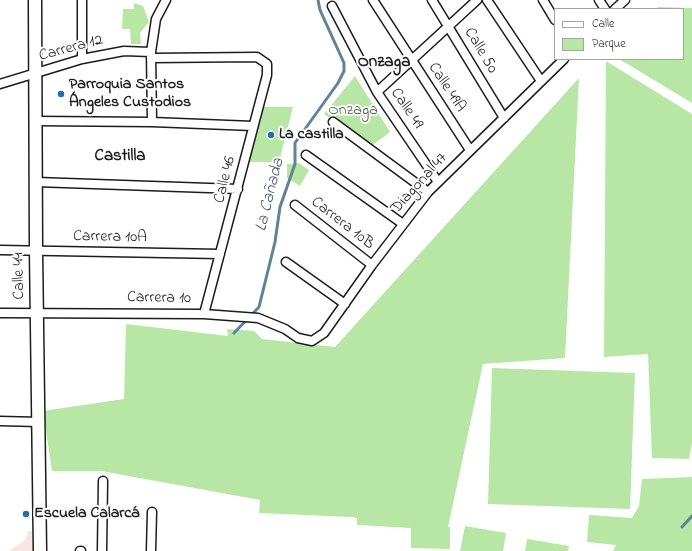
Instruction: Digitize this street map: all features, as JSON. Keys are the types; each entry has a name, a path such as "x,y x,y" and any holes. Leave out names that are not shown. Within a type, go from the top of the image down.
{"street":[{"name":"Calle 44","path":"35,0 36,250 40,551"},
{"path":"82,0 82,59"},
{"path":"152,122 151,55 156,20 166,0"},
{"name":"Calle 49A","path":"373,0 470,150"},
{"name":"Calle 50","path":"432,0 504,118"},
{"path":"377,92 477,0"},
{"path":"487,0 541,81"},
{"path":"543,0 554,18"},
{"path":"617,8 625,0"},
{"name":"Calle 49","path":"332,6 377,92 438,182"},
{"name":"Carrera 12","path":"0,84 82,59 124,51 151,55 257,57"},
{"name":"Calle 46","path":"204,314 267,75 267,64 257,57"},
{"name":"Diagonal 47","path":"312,341 324,333 372,265 428,192 563,60"},
{"path":"36,121 152,122 253,126"},
{"path":"333,122 428,192"},
{"path":"306,155 403,224"},
{"path":"36,182 238,189"},
{"name":"Carrera 10B","path":"295,205 372,265"},
{"name":"Carrera 10A","path":"0,250 220,254"},
{"path":"286,262 345,304"},
{"name":"Carrera 10","path":"0,313 204,314 258,318 285,329 298,338 312,341"},
{"path":"0,422 39,422"},
{"path":"102,551 103,481"},
{"path":"151,551 152,512"}],"shaded area":[{"path":"39,530 38,551 9,551 25,540 28,531"}],"green space":[{"path":"134,3 143,6 149,22 140,33 141,44 131,44 130,29 122,29 123,9 134,9"},
{"path":"658,7 692,8 692,103 621,60 684,60 684,8 657,8"},
{"path":"606,61 692,114 692,443 689,459 652,458 648,354 604,357"},
{"name":"Onzaga","path":"355,76 390,132 369,148 324,114"},
{"path":"579,78 565,358 483,364 448,527 450,527 450,549 411,548 411,528 357,525 357,518 351,517 259,513 260,500 101,471 52,471 43,411 124,399 126,324 228,336 227,329 254,331 262,339 335,347"},
{"name":"La castilla","path":"264,107 293,107 279,162 248,162"},
{"path":"299,163 309,170 300,186 287,178 287,164"},
{"path":"492,368 635,373 630,509 488,504"},
{"path":"692,477 692,551 613,551 616,545 587,542 589,515 632,518 639,506 642,479"},
{"path":"465,526 506,533 503,551 460,551"},
{"path":"527,539 569,546 568,551 525,551"}],"waterway":[{"name":"La Cañada","path":"234,333 259,307 275,242 280,207 295,164 295,143 338,83 344,71 344,63 320,10 318,0"},
{"path":"682,527 692,516"}],"place":[{"name":"Parroquia Santos Ángeles Custodios","path":"61,94"},
{"name":"La castilla","path":"271,135"},
{"name":"Escuela Calarcá","path":"26,514"}],"district":[{"name":"Onzaga","path":"384,63"},
{"name":"Castilla","path":"120,157"}]}
